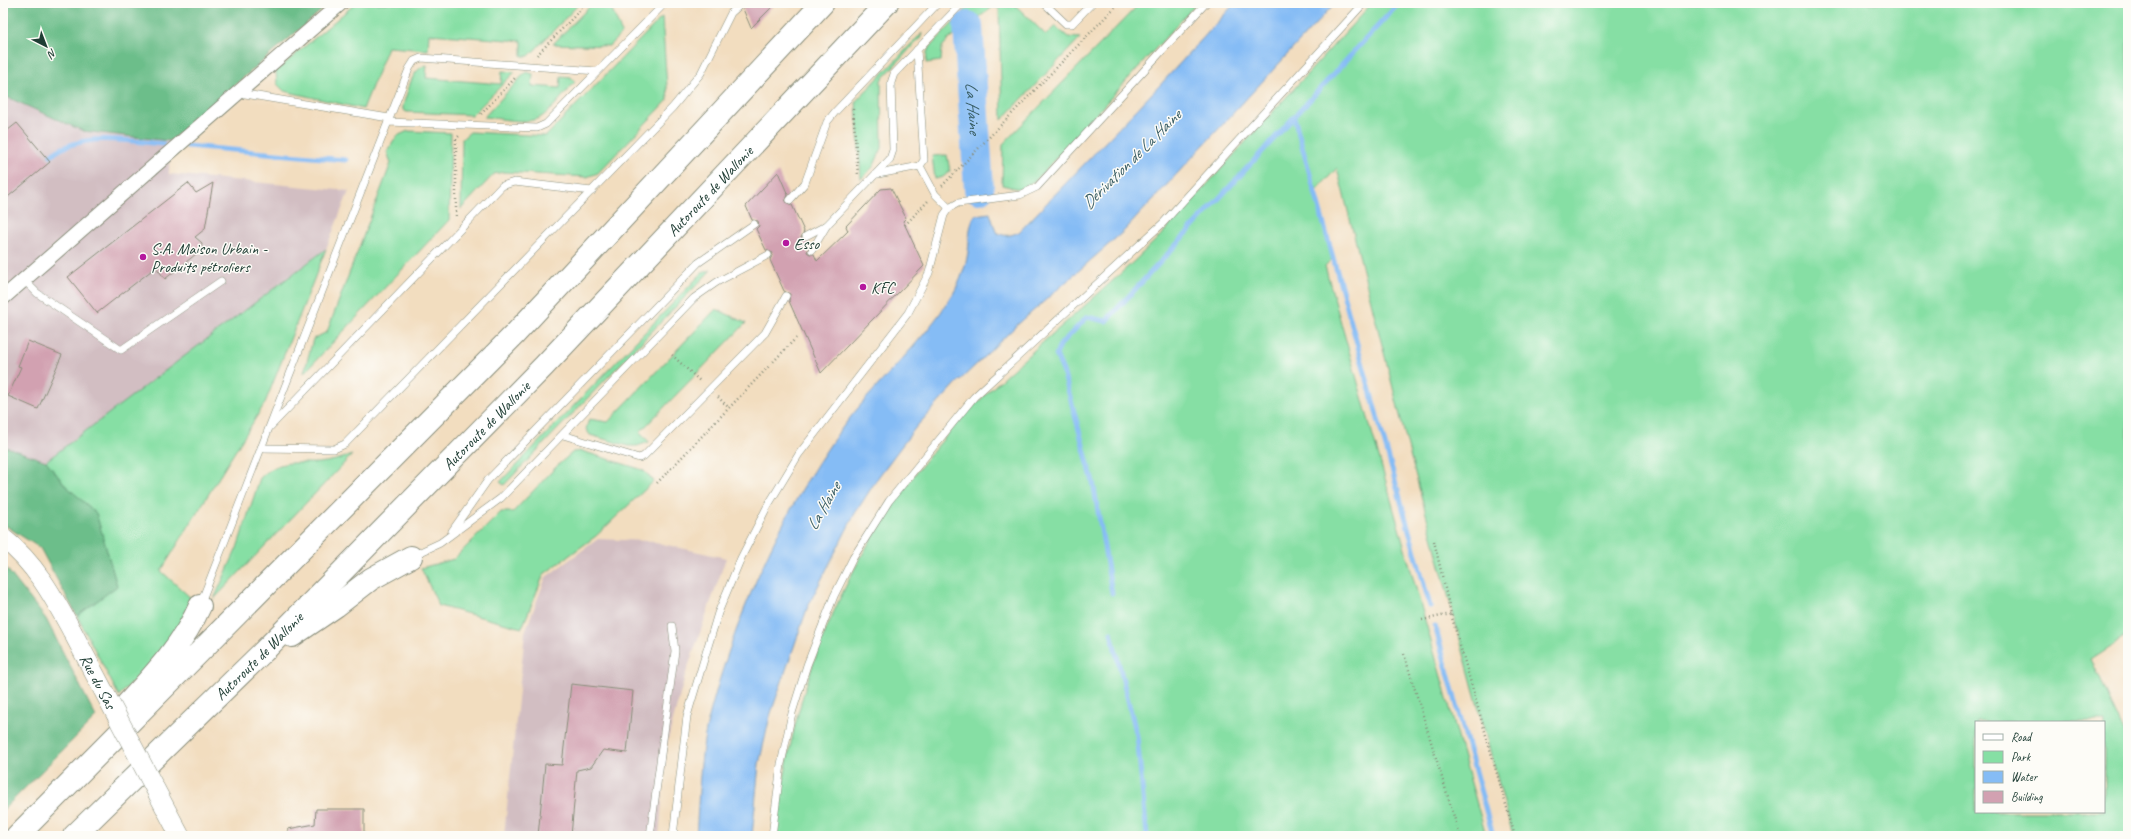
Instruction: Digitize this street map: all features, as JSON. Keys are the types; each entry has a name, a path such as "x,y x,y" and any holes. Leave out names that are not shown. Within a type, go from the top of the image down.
{"highway":[{"path":"17,836 514,334 823,3"},
{"name":"Autoroute de Wallonie","path":"74,836 263,652 544,366 887,3"},
{"path":"263,652 302,630 371,579 411,557"},
{"path":"11,836 38,801 152,676 194,619 200,606"}],"street":[{"path":"3,298 25,281 341,3"},
{"name":"Rue du Sas","path":"3,538 34,568 52,593 180,836"}],"lane":[{"path":"238,93 388,120 537,128 546,124 665,3"},
{"path":"790,200 805,183 827,122 938,3"},
{"path":"812,250 827,225 878,174 890,159 893,150 891,83 894,74 962,3"},
{"path":"1044,3 1066,24 1072,24 1092,3"},
{"path":"673,836 686,716 718,613 741,558 767,507 799,454 908,314 929,273 944,215 949,208 958,203 1020,194 1037,187 1206,3"},
{"path":"772,836 780,764 792,713 807,666 838,589 853,558 888,501 974,397 1163,223 1364,3"},
{"path":"261,448 334,449 345,444 592,191 690,88 701,74 731,13 741,4"},
{"path":"878,174 920,166 924,160 917,50"},
{"path":"200,606 388,120 409,69 414,62 421,58 597,71"},
{"path":"920,166 935,194 949,208"},
{"path":"268,429 502,186 514,182 592,191"},
{"path":"449,536 488,480 698,263 754,224"},
{"path":"806,236 827,225"},
{"path":"411,557 440,543 501,498 694,298 717,282 768,255"},
{"path":"25,281 37,293 121,350 221,281"},
{"path":"563,435 639,458 644,456 765,333 786,296"},
{"path":"650,836 675,651 672,626"}],"path":[{"path":"456,233 456,139 587,3"},
{"path":"957,171 1119,3"},
{"path":"853,106 859,192"},
{"path":"657,483 796,338"},
{"path":"1434,541 1451,614 1515,836"},
{"path":"1422,620 1451,614"},
{"path":"1404,654 1460,836"}],"shaded area":[{"path":"7,97 86,131 170,141 169,174 349,191 326,249 46,461 3,446 3,101"},
{"path":"598,539 649,541 726,558 685,676 667,743 659,836 504,836 525,632 546,577"}],"green space":[{"path":"3,3 330,3 170,141 83,131 7,97 3,101"},
{"path":"356,3 580,3 529,56 522,56 522,41 429,34 428,50 388,47 363,109 284,91 277,84 276,71"},
{"path":"593,3 609,3 622,33 609,46 553,44"},
{"path":"972,3 1013,3 1046,35 1055,26 1068,37 1080,38 1002,120 999,8 993,7 948,40 942,47 941,61 926,63 927,52 931,46"},
{"path":"1140,3 1197,3 1036,180 1019,189 1002,185 1003,144"},
{"path":"1372,3 2128,3 2128,635 2091,659 2128,740 2128,836 1513,836 1408,447 1337,168 1315,192 1333,258 1325,266 1486,836 777,836 785,774 798,713 817,654 840,598 869,543 902,492 940,443 983,397 1138,258 1177,218"},
{"path":"662,17 668,100 598,173 587,177 504,172 494,174 461,209 462,139 470,132 546,136"},
{"path":"922,33 921,37 881,80 882,148 873,167 861,179 856,101"},
{"path":"427,65 426,78 501,84 502,71 515,72 472,115 407,112 403,110 403,105 411,82 417,71"},
{"path":"526,72 533,74 532,86 560,88 561,76 571,77 575,82 547,113 537,119 518,121 484,117"},
{"path":"408,131 451,133 449,220 304,373 313,339 327,332 391,163 387,152 397,136"},
{"path":"947,155 950,171 943,177 935,179 932,156"},
{"path":"326,249 265,403 161,571 192,599 177,629 155,658 119,696 77,616 117,586 96,513 65,485 46,461"},
{"path":"711,270 504,485 500,482 702,273"},
{"path":"716,309 746,323 640,432 649,442 637,446 628,446 590,435 586,429 589,419 608,422"},
{"path":"3,446 46,461 65,485 96,513 117,586 77,616 40,548 3,524"},
{"path":"582,451 643,470 654,481 596,536 544,574 522,628 439,606 421,568 454,559 501,512 513,512 559,464 573,452"},
{"path":"352,455 214,599 237,548 260,478 274,467 288,463 322,463"},
{"path":"3,564 46,619 96,717 3,810"}],"water":[{"name":"Dérivation de La Haine","path":"1235,3 1335,3 1125,230 1016,326 956,384 916,427 879,476 854,515 808,606 770,716 759,764 752,836 696,836 701,766 707,725 717,687 730,648 760,572 777,535 797,499 839,432 867,397 913,347 941,313 953,294 966,263 970,228 975,215 990,213 996,232 999,234 1007,235 1019,232 1161,84"}],"building":[{"path":"746,3 776,3 751,28 743,9"},
{"path":"17,123 50,162 3,201 3,134"},
{"path":"778,172 788,195 785,202 792,205 804,231 801,238 808,240 810,244 807,252 814,254 817,261 848,231 846,226 881,189 891,188 906,218 903,221 924,266 821,373 789,301 790,294 784,291 770,260 773,253 766,250 756,229 759,226 758,221 752,220 746,206"},
{"name":"S.A. Maison Urbain - Produits pétroliers","path":"188,183 196,193 213,183 205,229 195,237 202,243 201,250 165,279 156,267 97,313 68,277"},
{"path":"28,341 62,355 38,409 8,396 21,367 18,366"},
{"path":"571,684 633,691 627,753 603,750 591,767 577,770 571,836 538,836 545,764 562,765"},
{"path":"316,809 364,809 364,836 288,836 288,829 315,824"}],"waterway":[{"path":"1399,3 1294,117 1430,606"},
{"name":"La Haine","path":"968,26 979,189"},
{"path":"1112,593 1093,482 1063,371 1056,355 1060,345 1087,317 1106,321 1294,117"},
{"path":"51,155 77,143 91,140 105,139 163,144"},
{"path":"187,146 346,160"},
{"path":"1435,626 1493,836"},
{"path":"1111,633 1137,736 1147,836"}],"place":[{"name":"Esso","path":"786,243"},
{"name":"S.A. Maison Urbain - Produits pétroliers","path":"143,257"},
{"name":"KFC","path":"863,287"}]}
